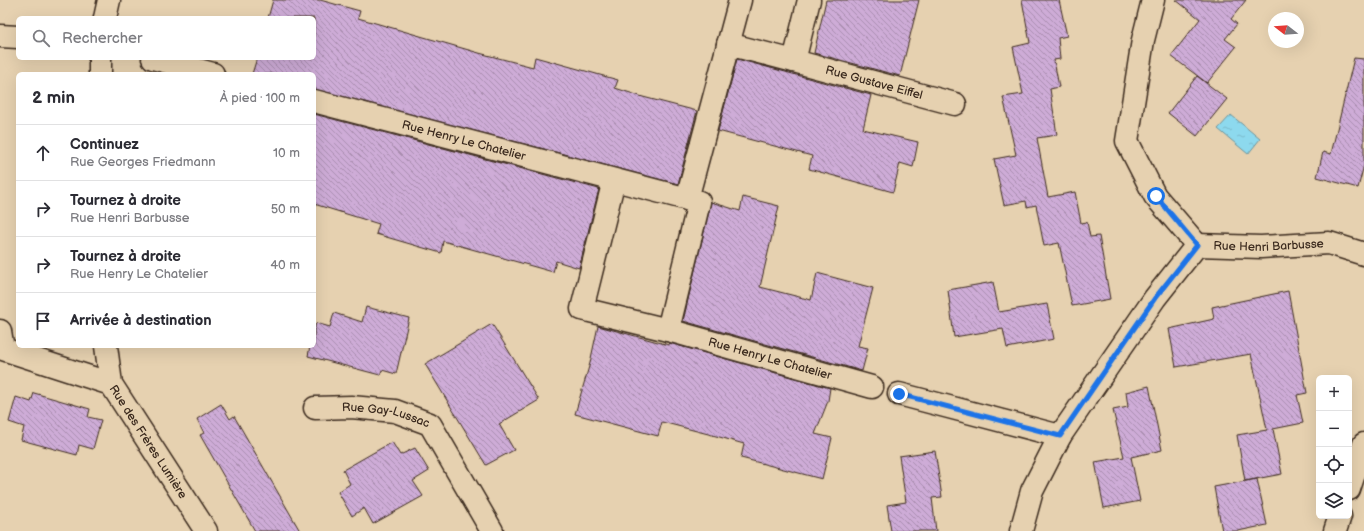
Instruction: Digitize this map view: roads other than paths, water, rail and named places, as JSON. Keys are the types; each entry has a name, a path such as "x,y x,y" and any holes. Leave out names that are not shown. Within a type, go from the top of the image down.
{"street":[{"path":"105,16 109,0"},
{"path":"668,330 699,202 687,199 740,0"},
{"path":"794,61 809,0"},
{"path":"1153,0 1143,40 1127,141 1156,196 1197,245"},
{"path":"0,36 16,37"},
{"name":"Rue Gustave Eiffel","path":"728,44 956,104"},
{"path":"100,60 100,72"},
{"path":"160,60 206,72"},
{"name":"Rue Henry Le Chatelier","path":"316,102 687,199"},
{"name":"Rue Henry Le Chatelier","path":"614,180 582,309 668,330 872,387"},
{"name":"Rue Henri Barbusse","path":"1021,531 1032,491 1060,436 1155,298 1197,245 1261,247 1328,243 1364,254"},
{"path":"0,331 3,348 111,384"},
{"name":"Rue des Frères Lumière","path":"106,348 111,384 206,531"},
{"path":"899,394 1060,436"},
{"name":"Rue Gay-Lussac","path":"314,408 351,407 395,411 430,424 492,531"},
{"path":"1351,483 1364,444"},
{"path":"1335,531 1339,519"}],"water":[{"path":"1231,115 1260,139 1248,154 1218,129"}]}
